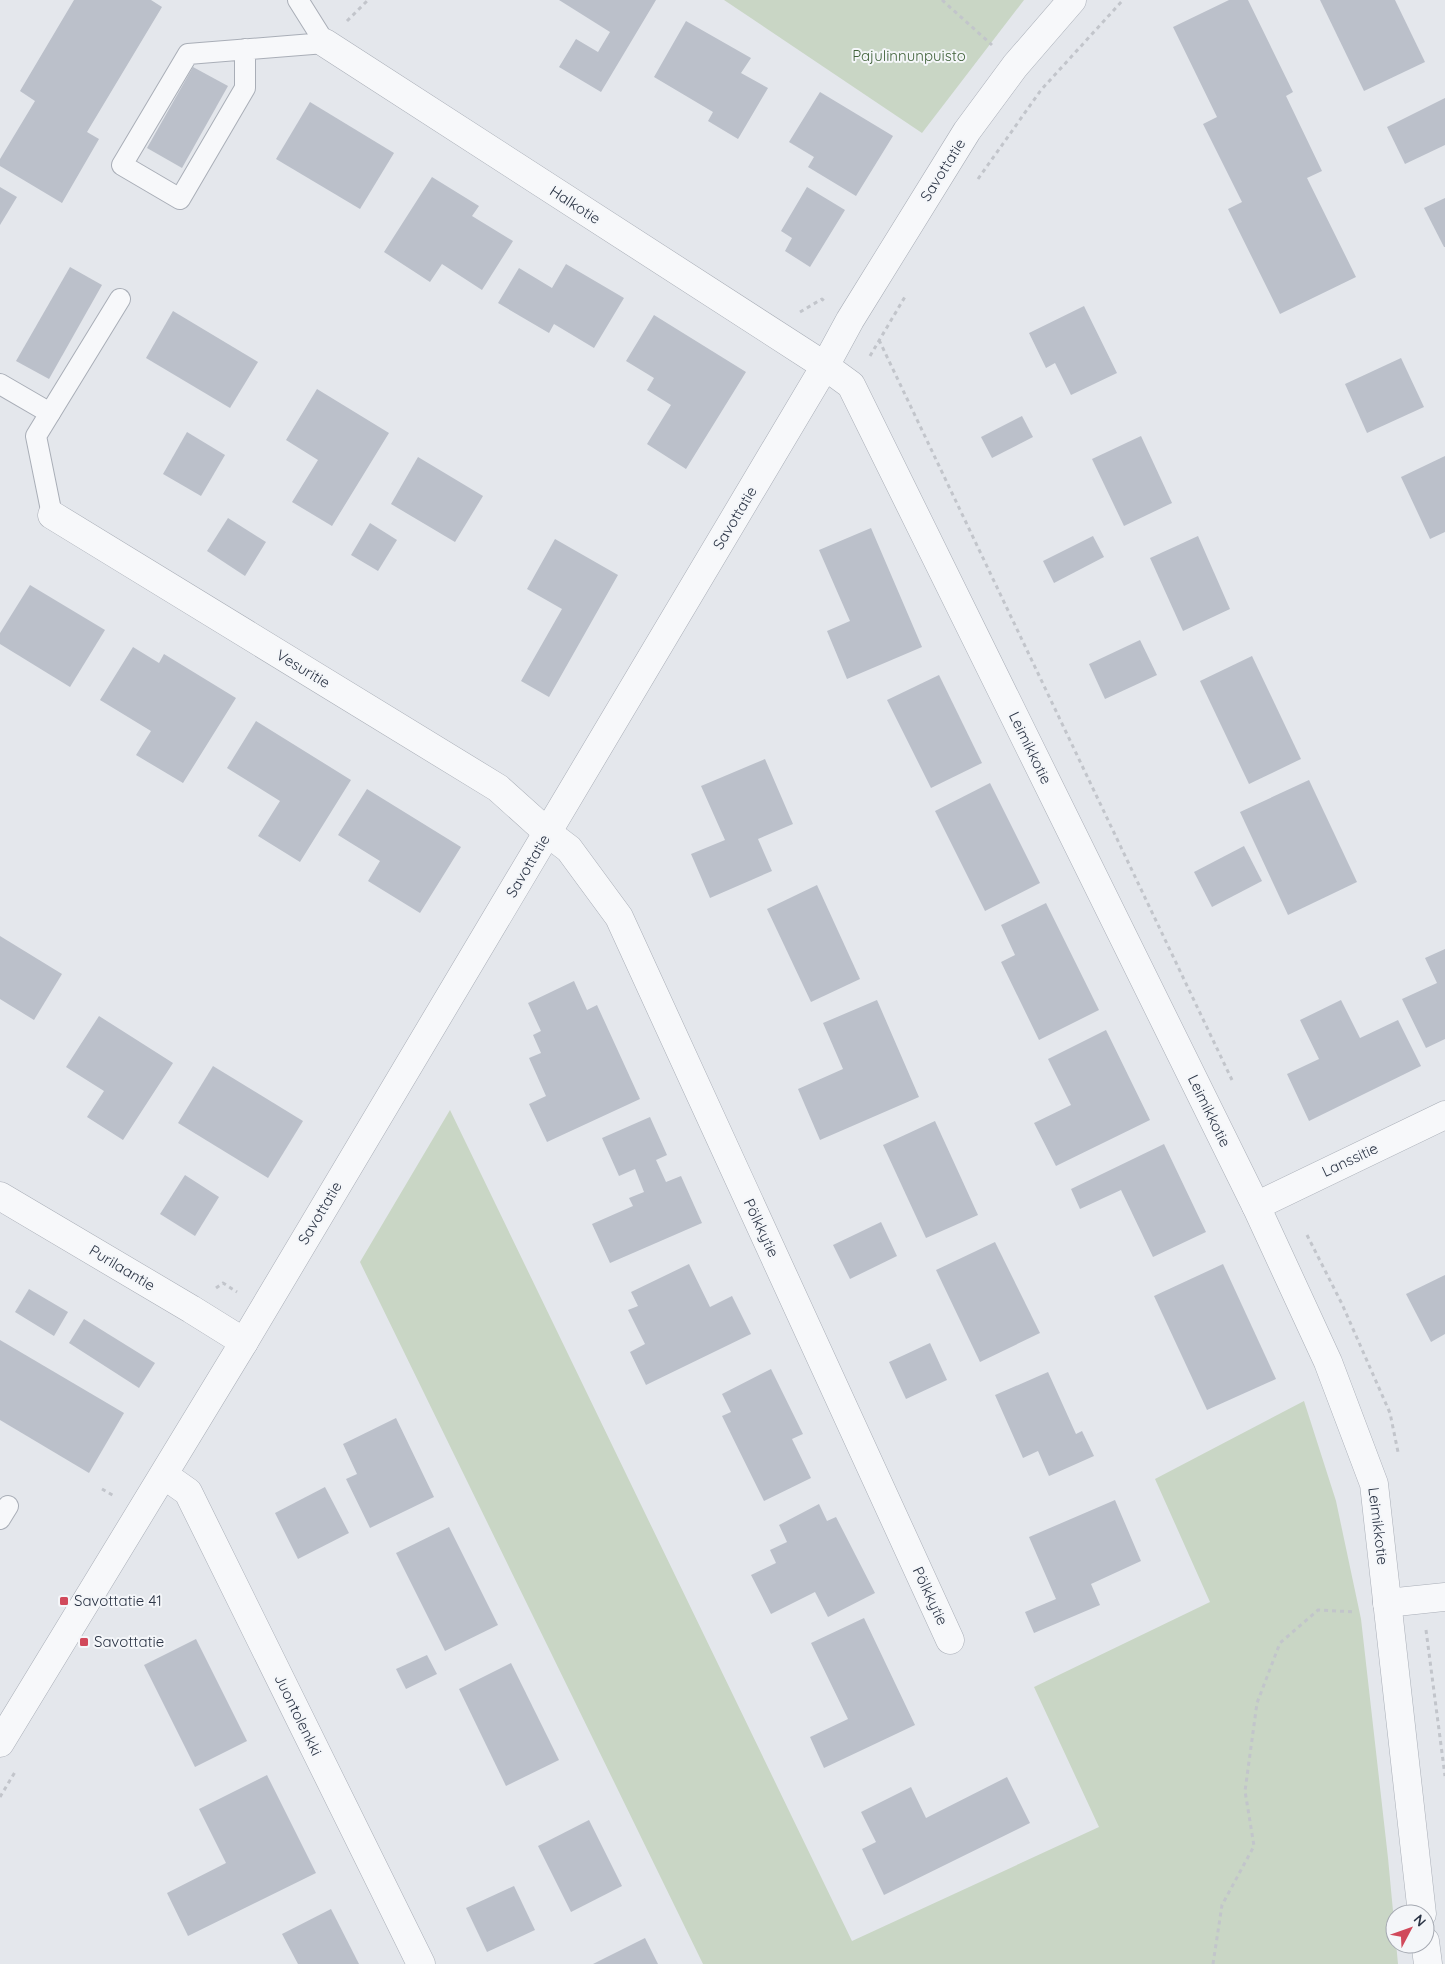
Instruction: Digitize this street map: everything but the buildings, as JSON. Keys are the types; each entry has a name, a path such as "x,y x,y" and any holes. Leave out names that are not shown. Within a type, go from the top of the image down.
{"street":[{"name":"Savottatie","path":"0,1743 244,1342 825,366 850,320 967,131 1015,66 1072,0"},
{"name":"Halkotie","path":"325,43 825,366"},
{"name":"Leimikkotie","path":"825,366 851,385 1256,1206 1328,1362 1374,1484 1421,1904"},
{"name":"Vesuritie","path":"52,515 498,788 548,833"},
{"name":"Pölkkytie","path":"548,833 569,849 619,917 950,1640"},
{"name":"Lanssitie","path":"1256,1206 1445,1115"},
{"name":"Purilaantie","path":"0,1196 191,1308 244,1342"},
{"name":"Juontolenkki","path":"164,1475 188,1492 420,1964"},
{"path":"1387,1608 1445,1596"}],"lane":[{"path":"245,50 246,88 180,199 122,165 188,54 325,43 298,0"},
{"path":"52,515 36,436 120,298"},
{"path":"0,384 50,413"}],"path":[{"path":"942,0 996,48"},
{"path":"1213,1964 1222,1905 1254,1846 1245,1790 1257,1702 1280,1643 1318,1610 1387,1608"}],"green space":[{"name":"Pajulinnunpuisto","path":"724,0 1024,0 922,133"},
{"path":"450,1110 852,1941 1099,1827 1034,1687 1210,1602 1155,1479 1304,1401 1336,1501 1361,1619 1392,1904 1385,1904 1385,1954 1397,1954 1398,1964 703,1964 360,1262"}],"place":[{"name":"Savottatie 41","path":"64,1601"},
{"name":"Savottatie","path":"84,1642"}]}
